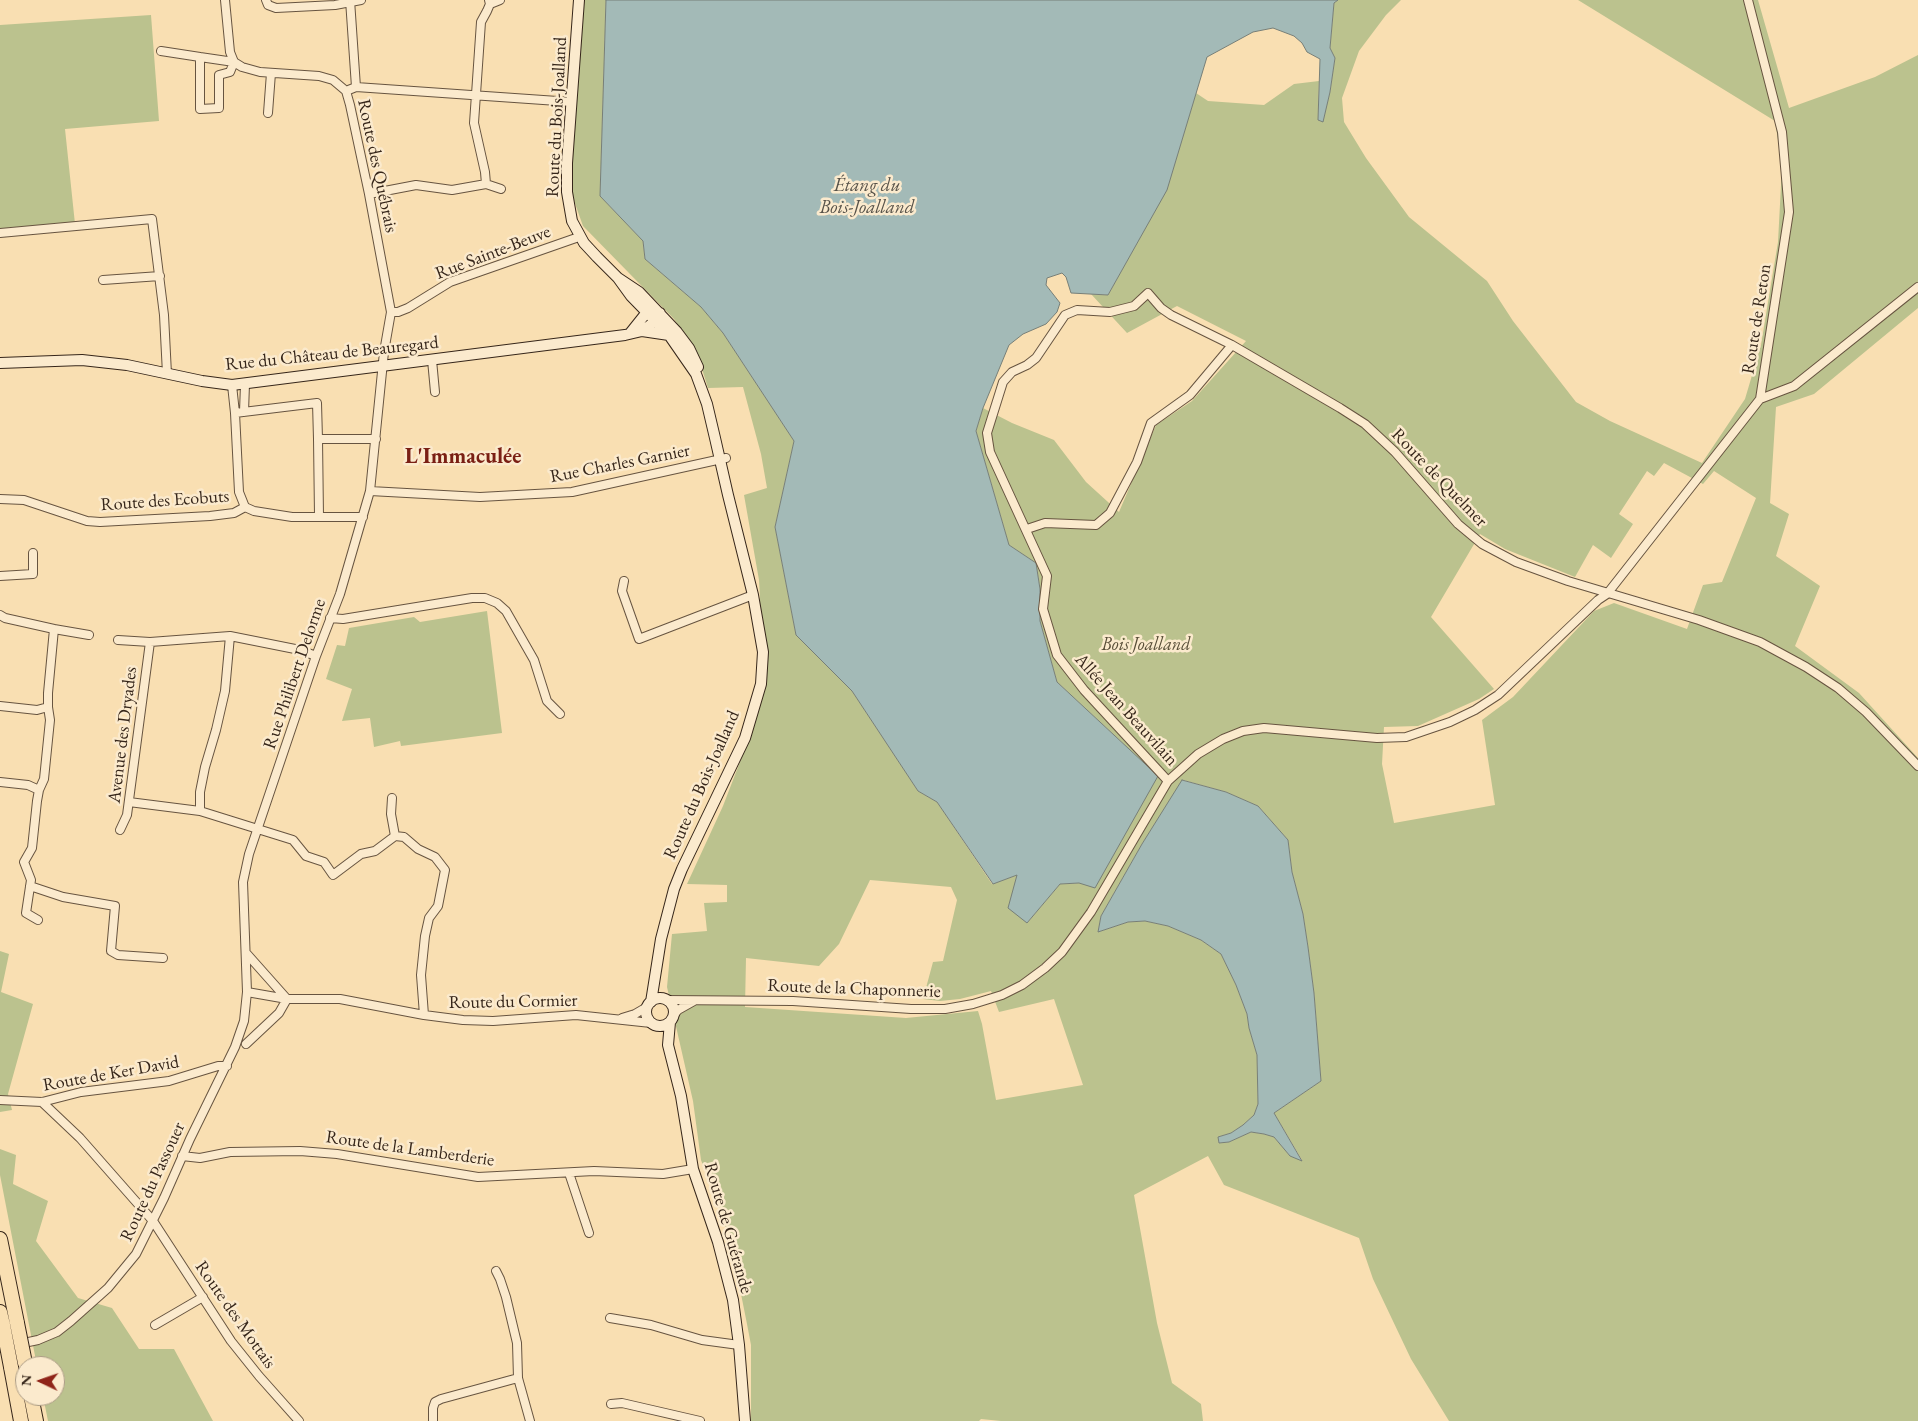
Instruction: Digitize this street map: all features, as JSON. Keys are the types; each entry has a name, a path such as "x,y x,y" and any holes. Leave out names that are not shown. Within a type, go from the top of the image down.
{"highway":[{"path":"0,1239 23,1356"},
{"path":"1,1318 21,1421"},
{"path":"33,1406 36,1421"}],"street":[{"path":"219,75 230,72 234,62 230,52 225,0"},
{"path":"266,0 268,5 276,8 335,5 361,0"},
{"path":"486,184 474,123 480,22 490,2 500,0"},
{"name":"Route du Bois-Joalland","path":"579,0 567,192 572,221 579,234 597,257 647,312"},
{"name":"Route de Reton","path":"1168,781 1198,754 1223,738 1243,731 1264,728 1377,738 1406,737 1450,722 1475,710 1498,695 1598,600 1607,594 1760,399 1789,212 1782,132 1748,0"},
{"path":"350,1 356,86"},
{"name":"Route des Québrais","path":"161,51 234,62 242,67 271,73 319,76 333,80 346,92 369,194 391,312 382,366"},
{"path":"200,58 200,110 219,108 218,61"},
{"path":"268,113 271,73"},
{"path":"346,92 356,86 572,102"},
{"path":"369,194 416,185 452,190 486,184 501,189"},
{"path":"0,233 152,219 160,276 167,374"},
{"name":"Rue Sainte-Beuve","path":"391,312 398,312 408,308 450,282 576,238 579,234"},
{"path":"103,280 160,276"},
{"name":"Route du Bois-Joalland","path":"618,278 639,292 673,334 696,374 732,487 744,557"},
{"path":"1760,399 1794,386 1918,287"},
{"name":"Route de Quelmer","path":"1148,293 1170,315 1232,345 1364,424 1395,452 1458,524 1482,544 1516,562 1607,594 1618,595 1699,620 1760,642 1806,667 1838,688 1866,712 1918,766"},
{"name":"Allée Jean Beauvilain","path":"1148,293 1134,306 1110,312 1077,310 1070,311 1065,315 1036,358 1027,365 1012,372 1003,382 987,433 994,461 1027,529 1047,576 1043,609 1057,655 1084,690 1168,781"},
{"path":"631,332 647,312 653,312 658,317 642,331"},
{"name":"Rue du Château de Beauregard","path":"0,363 82,360 127,365 232,385 616,336 631,332 642,331 673,334"},
{"path":"1027,529 1045,523 1096,525 1103,519 1113,506 1137,462 1152,423 1190,395 1232,345"},
{"path":"432,360 435,392"},
{"name":"Rue Philibert Delorme","path":"247,992 244,882 249,854 316,656 340,594 363,517 370,491 382,366"},
{"path":"244,412 245,384"},
{"path":"232,385 239,492 245,507 254,511 292,517 363,517"},
{"path":"235,413 317,403 319,516"},
{"path":"318,439 376,439"},
{"name":"Route du Bois-Joalland","path":"649,1004 663,929 682,869 745,738 761,684 763,652 753,595 723,458"},
{"name":"Rue Charles Garnier","path":"370,491 480,497 572,492 723,458"},
{"name":"Route des Ecobuts","path":"0,499 24,500 86,521 100,522 210,516 234,513 245,507"},
{"path":"0,576 33,574 33,553"},
{"path":"624,581 622,591 639,640 753,595"},
{"path":"330,618 343,619 472,598 485,598 497,603 506,611 534,660 547,701 560,714"},
{"path":"0,616 54,629 90,635"},
{"path":"38,920 26,913 31,880 24,862 32,848 48,750 50,720 48,707 54,629"},
{"path":"118,640 150,642 230,636 300,650 316,656"},
{"path":"200,811 200,792 204,767 216,730 225,692 230,636"},
{"name":"Avenue des Dryades","path":"120,830 127,815 150,642"},
{"path":"0,706 37,710 48,707"},
{"name":"Route de la Chaponnerie","path":"665,999 793,1001 911,1009 945,1009 973,1004 1002,995 1022,985 1045,968 1062,952 1073,938 1091,912 1168,781"},
{"path":"0,782 28,785 40,790"},
{"path":"392,798 391,814 395,836"},
{"path":"129,802 200,811 293,840 306,856 324,862 334,875 361,854 375,851 395,836 404,838 418,849 435,857 445,870 438,906 429,918 424,944 421,975 424,1016"},
{"path":"30,886 63,897 114,906 111,951 118,954 163,958"},
{"path":"246,1044 279,1013 287,999 247,954"},
{"name":"Route du Bois-Joalland","path":"655,967 659,989 665,999"},
{"name":"Route du Cormier","path":"247,992 287,999 340,999 424,1016 463,1020 576,1016 620,1018 653,1024"},
{"name":"Route du Passouer","path":"0,1348 38,1340 57,1332 108,1288 136,1254 236,1047 244,1021 247,992"},
{"path":"620,1018 635,1014 655,1000 665,999 672,1006 672,1018"},
{"path":"649,1004 647,1015 653,1024 665,1025 687,1004 698,999"},
{"name":"Route de Guérande","path":"668,1045 672,1018"},
{"name":"Route de Guérande","path":"653,1024 668,1045 681,1096 693,1169 724,1264 733,1300 740,1345 745,1421"},
{"name":"Route de Ker David","path":"0,1100 42,1102 81,1092 169,1081 218,1066 226,1066"},
{"name":"Route des Mottais","path":"42,1102 80,1138 153,1221 231,1341 299,1421"},
{"name":"Route de la Lamberderie","path":"182,1156 200,1158 230,1152 300,1151 337,1154 478,1177 594,1171 663,1174 693,1169"},
{"path":"569,1173 589,1233"},
{"path":"496,1271 503,1288 517,1343 518,1378 530,1421"},
{"path":"155,1325 203,1297"},
{"path":"610,1318 650,1325 702,1340 740,1345"},
{"path":"433,1421 433,1408 435,1402 440,1399 518,1378"},
{"path":"611,1404 622,1402 700,1421"}],"green space":[{"name":"Bois Joalland","path":"583,0 606,0 600,196 643,241 645,259 701,307 723,333 794,441 775,527 796,635 852,691 918,791 937,802 992,884 1017,875 1027,923 1060,884 1079,883 1158,776 1057,682 1040,621 1040,589 1036,563 1009,545 976,431 983,408 1012,423 1054,440 1086,482 1119,512 1156,425 1192,401 1246,341 1177,306 1127,333 1091,294 1108,295 1166,190 1196,93 1208,101 1264,105 1294,84 1319,81 1318,119 1322,122 1330,92 1335,58 1330,48 1334,3 1338,0 1401,0 1386,15 1359,51 1342,98 1344,122 1366,158 1409,217 1487,281 1513,321 1576,402 1610,421 1702,463 1745,399 1761,345 1778,242 1782,166 1775,121 1578,0 1758,0 1789,108 1875,77 1918,55 1918,308 1814,394 1776,407 1770,503 1789,514 1776,556 1820,586 1795,646 1859,693 1918,758 1918,1421 1449,1421 1411,1359 1373,1279 1359,1238 1224,1185 1208,1156 1134,1195 1157,1323 1172,1383 1201,1404 1203,1421 1001,1421 981,1419 979,1421 751,1421 751,1345 747,1324 730,1239 701,1160 693,1101 667,987 672,934 707,931 704,903 727,902 727,885 687,884 723,806 748,741 764,692 767,672 757,605 760,598 759,580 744,495 767,488 761,454 743,387 708,388 697,353 674,319 583,226 572,195 572,147","holes":["1664,463 1703,484 1714,471 1756,498 1722,582 1703,585 1687,629 1614,603 1594,611 1513,697 1482,720 1495,805 1394,823 1382,764 1384,727 1418,726 1479,699 1494,689 1431,617 1480,534 1505,549 1575,577 1593,545 1611,558 1633,524 1619,514 1647,471 1654,476","1183,780 1226,792 1258,806 1288,840 1292,872 1303,914 1308,947 1314,993 1321,1081 1274,1113 1302,1160 1290,1156 1274,1137 1264,1134 1251,1132 1229,1142 1219,1143 1218,1137 1231,1133 1243,1125 1254,1115 1258,1104 1257,1055 1247,1014 1221,954 1201,940 1168,926 1145,921 1128,922 1098,932 1101,916 1142,844","870,880 951,887 957,900 943,961 933,962 923,999 940,1001 960,999 991,991 999,1012 1054,999 1083,1085 996,1100 978,1011 906,1018 745,1007 746,958 819,966 839,944"]},
{"path":"151,15 159,121 65,129 75,224 0,231 0,25"},
{"path":"487,611 502,733 401,746 400,741 374,747 370,718 342,721 352,689 326,679 337,645 345,646 349,628 414,617 420,622"},
{"path":"0,951 9,954 1,992 33,1004 8,1094 12,1110 0,1112"},
{"path":"0,1149 16,1155 13,1184 48,1201 36,1241 78,1298 112,1308 139,1349 174,1349 213,1421 48,1421 45,1406 65,1406 65,1356 35,1356 0,1175"}],"water":[{"name":"Étang du Bois-Joalland","path":"606,0 1338,0 1334,3 1330,48 1335,58 1323,122 1318,120 1320,59 1307,52 1302,43 1294,36 1273,28 1253,32 1207,57 1167,190 1108,295 1071,293 1066,277 1062,273 1047,278 1046,285 1060,303 1057,312 1046,324 1023,334 1009,345 983,408 976,431 1009,545 1036,563 1040,589 1040,621 1057,682 1158,776 1095,888 1079,883 1060,884 1027,923 1008,908 1017,875 993,884 937,802 918,791 852,691 796,635 775,527 794,441 723,333 701,307 645,259 643,241 600,196"},
{"path":"1182,780 1226,792 1258,806 1288,840 1292,872 1303,914 1308,947 1314,993 1321,1081 1274,1113 1302,1161 1290,1156 1274,1137 1264,1134 1251,1132 1229,1142 1219,1143 1218,1137 1231,1133 1254,1115 1258,1104 1257,1055 1247,1014 1221,954 1201,940 1168,926 1145,921 1128,922 1098,932 1101,916 1142,844"}],"district":[{"name":"L'Immaculée","path":"463,457"}]}
